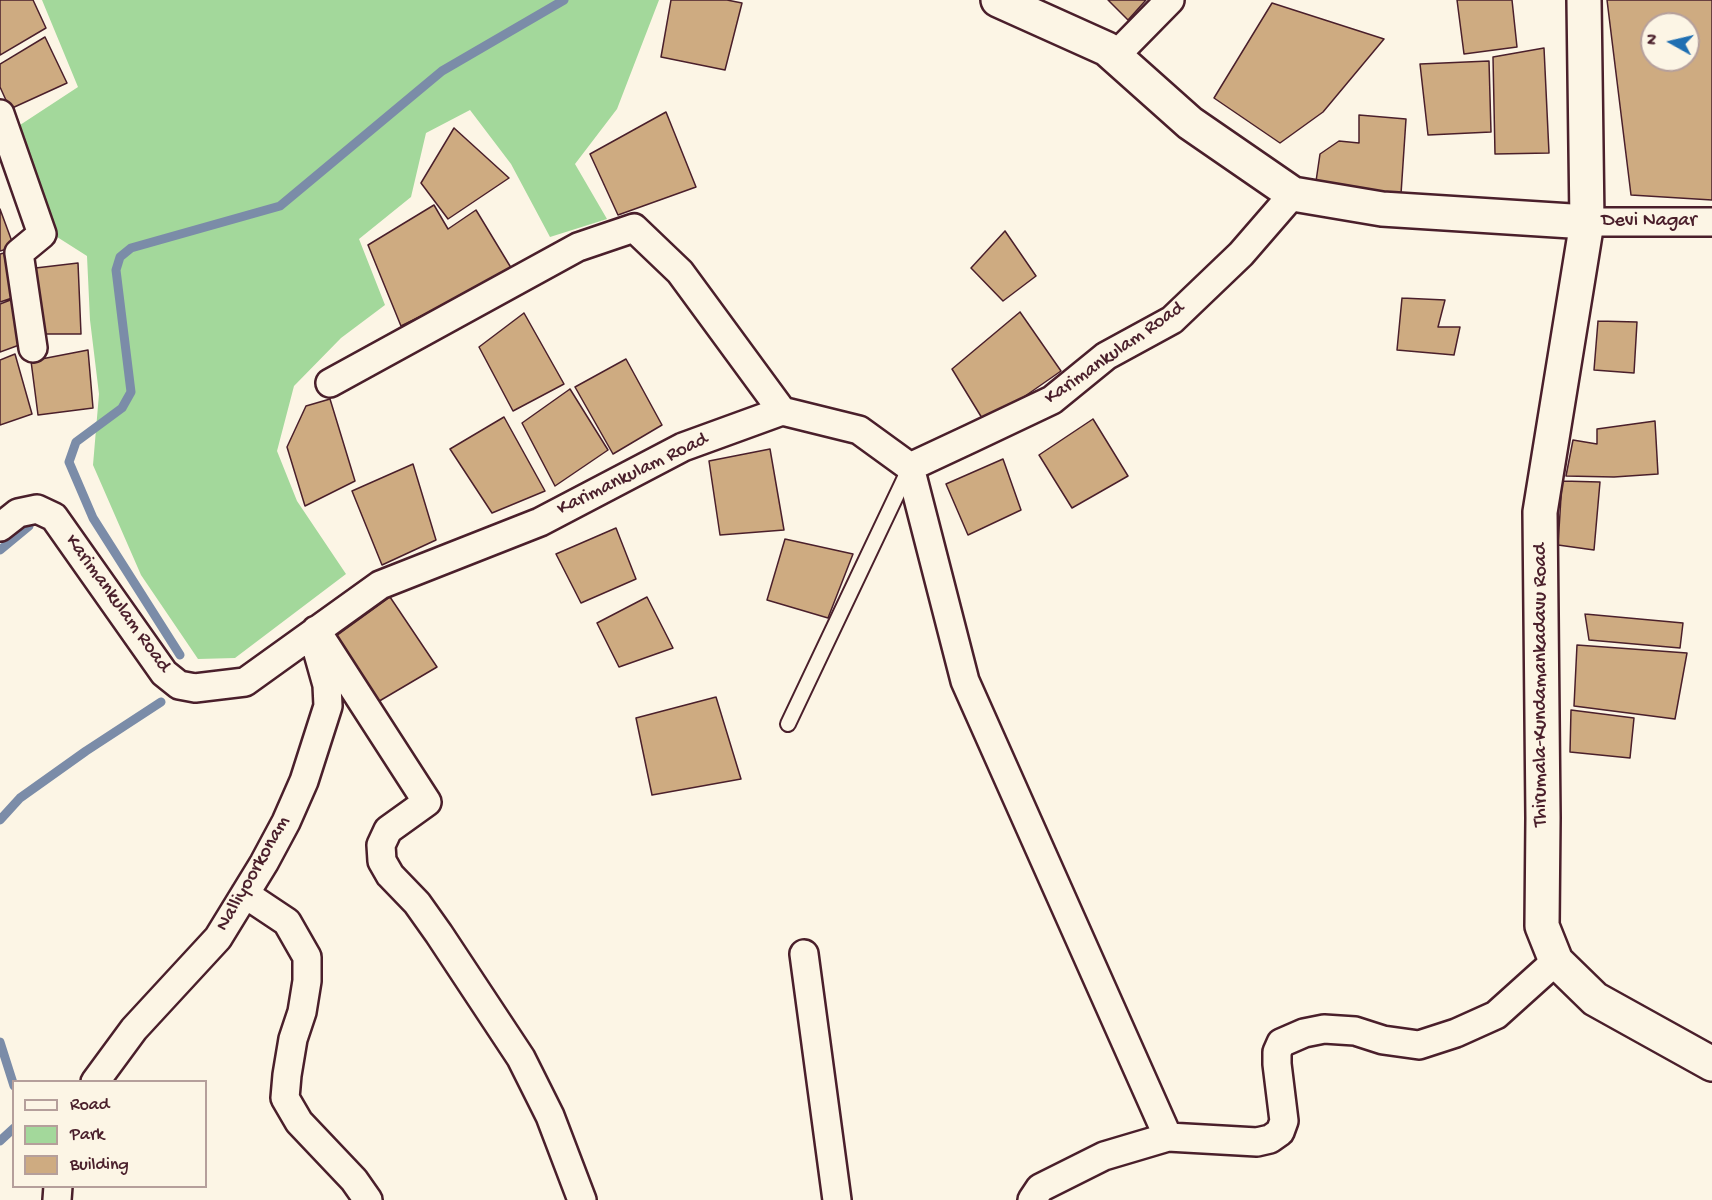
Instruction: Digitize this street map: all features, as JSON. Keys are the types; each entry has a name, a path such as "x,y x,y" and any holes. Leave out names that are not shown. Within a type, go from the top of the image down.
{"main road":[{"path":"998,0 1107,49 1190,123 1293,194 1382,209 1587,222"},
{"name":"Thirumala-Kundamankadavu Road","path":"1584,0 1587,222 1540,512 1542,926 1556,961 1595,999 1712,1064"}],"street":[{"path":"1115,56 1170,0"},
{"path":"0,114 42,234 19,254 33,348"},
{"name":"Karimankulam Road","path":"910,467 1053,400 1106,356 1172,320 1240,254 1293,194"},
{"name":"Devi Nagar","path":"1587,222 1712,222"},
{"path":"330,383 578,247 634,228 681,272 782,411 859,430 910,467 965,681 1168,1137"},
{"name":"Karimankulam Road","path":"0,527 18,513 37,509 54,517 164,673 179,685 195,688 245,682 380,585 540,522 682,447 782,411"},
{"path":"316,630 427,802 388,830 381,845 382,861 390,875 417,903 434,926 522,1058 550,1116 582,1200"},
{"name":"Nalliyoorkonam","path":"96,1080 134,1029 218,938 286,822 304,781 328,706 327,684 315,650 316,630"},
{"path":"245,894 287,922 307,957 307,981 302,1012 293,1039 286,1075 285,1098 299,1122 354,1180 368,1200"},
{"path":"804,954 837,1200"},
{"path":"1032,1200 1041,1188 1104,1156 1168,1137 1257,1142 1270,1139 1280,1132 1284,1121 1277,1065 1277,1052 1281,1043 1304,1033 1324,1029 1355,1031 1383,1040 1419,1045 1455,1033 1496,1014 1556,961"}],"lane":[{"path":"788,724 910,467"}],"green space":[{"path":"42,0 659,0 617,109 575,164 607,219 550,237 511,164 470,110 426,133 411,197 359,239 385,305 341,338 294,386 277,451 297,501 346,574 235,658 198,659 141,575 93,465 99,394 90,320 87,256 54,235 20,125 78,87"}],"building":[{"path":"0,0 33,0 46,28 0,55"},
{"path":"671,0 727,0 742,3 725,70 661,57"},
{"path":"1108,0 1146,0 1128,20"},
{"path":"1457,0 1512,0 1517,47 1464,54"},
{"path":"1607,0 1712,0 1712,200 1631,195"},
{"path":"1272,3 1384,39 1323,112 1280,143 1214,98"},
{"path":"45,37 67,83 10,109 0,87 0,64"},
{"path":"1544,48 1549,153 1495,154 1493,57"},
{"path":"1489,61 1491,132 1428,135 1420,64"},
{"path":"666,112 696,187 618,215 590,154"},
{"path":"1359,115 1406,119 1401,194 1315,188 1320,154 1339,141 1359,143"},
{"path":"454,128 509,178 448,219 421,183"},
{"path":"434,205 448,229 476,210 513,271 401,326 368,245"},
{"path":"0,209 14,247 0,251"},
{"path":"1005,231 1036,276 1003,301 971,268"},
{"path":"4,253 12,298 0,302 0,254"},
{"path":"78,263 81,334 35,334 27,269"},
{"path":"1402,298 1445,300 1438,327 1460,327 1454,355 1397,350"},
{"path":"13,299 22,344 0,352 0,304"},
{"path":"1020,312 1061,371 1018,401 982,418 952,369"},
{"path":"524,313 564,384 513,411 479,347"},
{"path":"1598,321 1637,322 1634,373 1594,370"},
{"path":"88,350 93,408 38,415 31,361"},
{"path":"15,354 32,414 0,425 0,360"},
{"path":"626,359 662,425 613,454 575,387"},
{"path":"570,389 608,450 555,486 522,423"},
{"path":"330,399 355,481 305,506 287,447 306,406"},
{"path":"504,417 545,491 492,513 450,449"},
{"path":"1093,419 1128,476 1072,508 1039,455"},
{"path":"1655,421 1658,474 1614,477 1566,476 1573,440 1597,444 1597,429"},
{"path":"770,449 784,530 720,535 709,461"},
{"path":"1003,459 1021,510 968,535 946,484"},
{"path":"413,464 436,540 382,565 352,491"},
{"path":"1562,481 1600,482 1594,550 1558,545"},
{"path":"616,528 636,579 581,603 556,554"},
{"path":"785,539 853,554 828,618 767,600"},
{"path":"390,597 437,667 376,703 332,639"},
{"path":"647,597 673,648 619,667 597,623"},
{"path":"1585,614 1683,623 1680,648 1589,640"},
{"path":"1577,645 1687,653 1675,719 1574,706"},
{"path":"716,697 741,779 652,795 636,718"},
{"path":"1571,710 1634,718 1630,758 1570,752"}],"waterway":[{"path":"180,655 93,518 69,462 76,442 122,408 131,392 116,270 120,257 131,248 280,206 442,71 564,0"},
{"path":"0,550 29,526"},
{"path":"0,820 20,798 161,702"},
{"path":"0,1042 12,1080"},
{"path":"0,1141 12,1130"}]}
